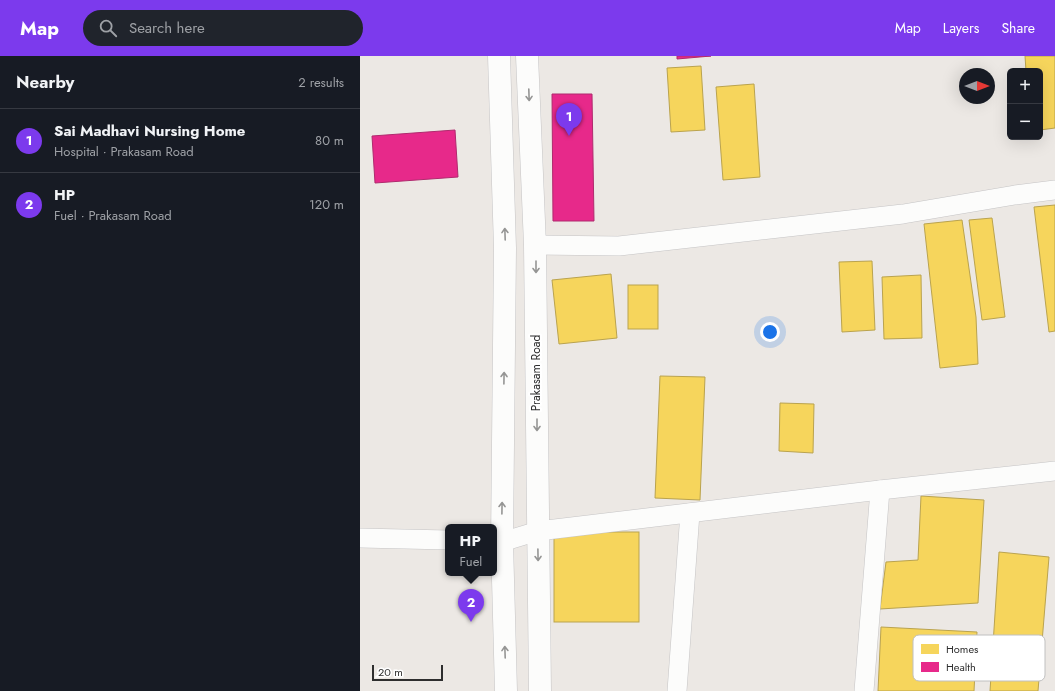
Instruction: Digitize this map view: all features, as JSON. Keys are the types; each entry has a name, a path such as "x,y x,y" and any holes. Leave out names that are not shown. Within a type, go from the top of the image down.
{"main road":[{"path":"499,56 505,248 498,542 506,691"},
{"name":"Prakasam Road","path":"528,56 535,244 540,691"}],"street":[{"path":"535,244 619,246 903,214 1008,196 1055,190"},
{"path":"498,542 538,531 880,490 1055,471"},
{"path":"864,691 880,490"},
{"path":"678,691 690,513"},
{"path":"360,538 445,540"}],"building: Homes":[{"path":"1025,56 1055,56 1055,128 1043,130 1043,68 1026,68"},
{"path":"701,66 705,130 671,132 667,68"},
{"path":"754,84 760,177 723,180 716,87"},
{"path":"1055,205 1055,331 1049,332 1034,207"},
{"path":"992,218 1005,317 982,320 969,220"},
{"path":"962,220 976,317 978,364 940,368 924,224"},
{"path":"872,261 875,330 842,332 839,262"},
{"path":"611,274 617,338 559,344 552,280"},
{"path":"921,275 922,338 884,339 882,277"},
{"path":"628,285 658,285 658,329 628,329"},
{"path":"660,376 705,377 700,500 655,498"},
{"path":"780,403 814,404 813,453 779,451"},
{"path":"921,496 984,500 978,603 880,609 886,562 918,560"},
{"path":"554,532 639,532 639,622 554,622"},
{"path":"999,552 1049,557 1043,635 994,635"},
{"path":"881,627 977,632 977,635 913,635 913,681 975,681 974,691 878,691"},
{"path":"991,681 1039,681 1038,691 990,691"}],"building: Health":[{"path":"677,56 711,56 677,59"},
{"path":"552,94 592,94 594,221 553,221"},
{"path":"455,130 458,177 375,183 372,136"}],"place":[{"name":"Sai Madhavi Nursing Home","path":"569,136"},
{"name":"HP","path":"471,622"}]}
